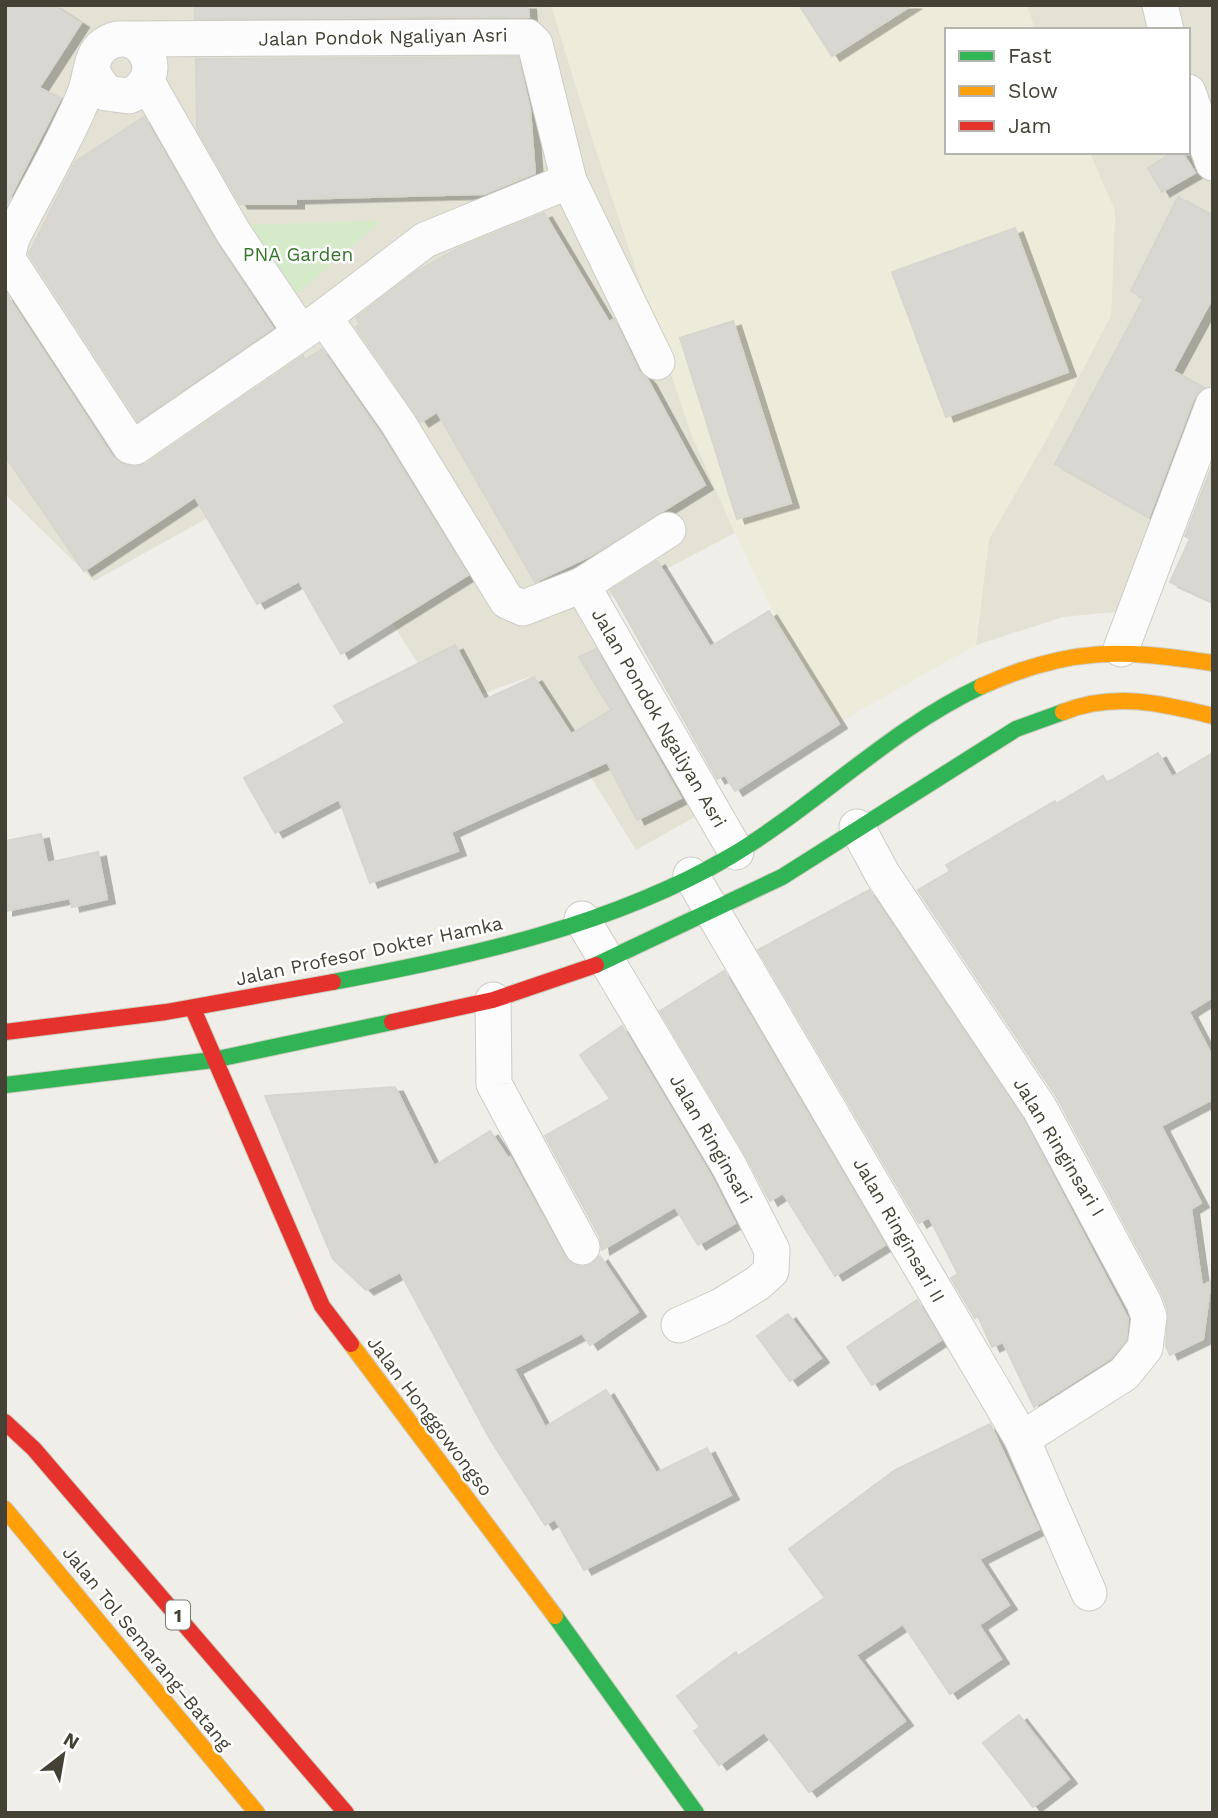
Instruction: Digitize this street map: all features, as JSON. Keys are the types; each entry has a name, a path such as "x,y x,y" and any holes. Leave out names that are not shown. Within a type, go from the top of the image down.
{"main road":[{"name":"Jalan Profesor Dokter Hamka","path":"5,1032 193,1009 480,953 582,919 691,875 736,852 946,701 1025,666 1062,656 1121,649 1178,654 1213,663"},
{"path":"981,685 1016,729"},
{"path":"5,1085 213,1060 493,1000 606,962 782,877 975,746 1016,729 1075,707 1116,700 1154,701 1213,716"},
{"path":"946,701 959,721"},
{"name":"Jalan Honggowongso","path":"193,1009 321,1306 550,1609 696,1813"},
{"name":"1","path":"5,1422 43,1459 346,1813"},
{"name":"Jalan Tol Semarang–Batang","path":"5,1509 257,1813"}],"street":[{"path":"1160,5 1166,28"},
{"name":"Jalan Pondok Ngaliyan Asri","path":"569,181 425,240 312,325 135,447 126,444 7,258 12,238 93,74 93,59 101,47 114,39 525,36 535,44 569,181 657,362"},
{"name":"Jalan Pondok Ngaliyan Asri","path":"129,40 140,46 148,57 151,69 147,82 233,232 398,423 507,601 523,608 582,585 668,530"},
{"path":"93,74 97,85 117,97 129,96 147,82"},
{"path":"1190,97 1212,155"},
{"path":"1121,649 1213,405"},
{"name":"Jalan Pondok Ngaliyan Asri","path":"582,585 736,852"},
{"name":"Jalan Ringinsari I","path":"857,827 890,886 1040,1109 1105,1224 1149,1317 1145,1348 1130,1368 1022,1439"},
{"name":"Jalan Ringinsari II","path":"691,875 1022,1439 1090,1593"},
{"name":"Jalan Ringinsari","path":"582,919 729,1166 772,1250 771,1271 758,1283 679,1325"},
{"path":"493,1000 494,1084 582,1247"}],"shaded area":[{"path":"5,5 551,5 594,144 691,433 735,533 610,598 725,800 636,850 529,677 446,707 294,470 94,581 5,494"},
{"path":"551,5 1027,5 1034,28 945,28 945,154 1090,154 1115,211 1111,315 1047,438 989,539 976,645 829,728 735,533 691,433 594,144"},
{"path":"1027,5 1213,5 1213,434 1147,609 1063,617 976,645 989,539 1047,438 1111,315 1115,211 1090,154 1190,154 1190,28 1034,28"}],"green space":[{"name":"PNA Garden","path":"381,221 294,297 240,225"}],"building":[{"path":"5,5 53,5 81,23 39,88 61,98 5,207"},
{"path":"195,5 528,5 529,17 195,19"},
{"path":"799,5 912,5 832,56"},
{"path":"518,57 530,109 535,173 484,194 296,199 296,204 240,204 197,129 196,59"},
{"path":"144,117 216,242 273,328 138,421 29,254 75,162"},
{"path":"1170,154 1183,154 1195,173 1162,192 1148,168"},
{"path":"1178,197 1213,216 1213,297 1173,371 1204,388 1194,398 1149,517 1055,464 1144,298 1131,291"},
{"path":"544,213 609,322 614,319 639,371 648,380 705,485 590,556 535,582 437,412 421,422 356,327 360,325 356,318 417,271 459,248"},
{"path":"1015,228 1068,372 946,417 892,272"},
{"path":"5,292 113,457 131,467 146,464 303,356 305,360 322,349 381,434 468,575 341,654 299,581 257,604 195,497 84,571 5,456"},
{"path":"733,321 791,503 737,519 680,338"},
{"path":"1213,463 1213,602 1170,582 1190,539 1185,536"},
{"path":"657,561 710,647 769,611 839,724 735,791 725,775 717,779 611,590"},
{"path":"455,645 484,700 534,677 571,734 611,710 579,657 596,649 681,798 637,820 607,762 451,832 458,851 370,883 339,799 275,833 244,778 345,723 334,706"},
{"path":"1158,753 1172,777 1213,753 1213,997 1189,1012 1213,1058 1213,1099 1161,1126 1201,1203 1191,1209 1202,1286 1211,1281 1203,1339 1170,1355 1166,1346 1168,1311 1163,1296 1058,1099 918,890 950,871 946,865 1055,801 1056,804 1103,776 1107,783"},
{"path":"41,834 47,863 98,852 107,899 72,907 70,898 5,911 5,841"},
{"path":"869,890 1023,1119 1128,1319 1126,1340 1111,1358 1034,1407 1003,1342 992,1347 978,1316 975,1318 951,1278 958,1274 929,1217 919,1223 758,950"},
{"path":"724,971 885,1245 835,1276 783,1193 770,1201 660,1011"},
{"path":"622,1026 711,1176 735,1223 698,1245 675,1207 602,1250 600,1237 545,1136 610,1099 580,1055"},
{"path":"395,1087 434,1166 490,1131 508,1158 510,1157 565,1257 572,1264 582,1267 592,1264 600,1256 638,1312 590,1345 582,1333 514,1369 545,1427 606,1390 656,1473 707,1448 731,1495 584,1570 555,1519 545,1525 490,1439 400,1272 366,1290 333,1259 265,1096"},
{"path":"917,1300 941,1340 872,1385 847,1347"},
{"path":"788,1314 821,1358 790,1381 757,1336"},
{"path":"990,1424 1039,1529 979,1559 1009,1605 979,1625 1001,1659 950,1694 903,1624 856,1655 905,1721 809,1792 764,1732 719,1765 694,1731 700,1727 677,1696 736,1652 738,1656 825,1598 789,1549 895,1470"},
{"path":"1019,1715 1069,1779 1033,1807 983,1743"}],"traffic: fast":[{"path":"333,982 538,936 637,902 685,881 763,836 916,723 982,686"},
{"path":"596,965 782,877 1016,729 1063,712"},
{"path":"5,1085 213,1060 392,1022"},
{"path":"555,1616 696,1813"}],"traffic: slow":[{"path":"982,686 1042,664 1096,655 1150,655 1213,663"},
{"path":"1063,712 1101,702 1119,701 1157,704 1213,716"},
{"path":"351,1344 555,1616"},
{"path":"5,1509 257,1813"}],"traffic: jam":[{"path":"392,1022 493,1000 596,965"},
{"path":"5,1032 166,1012 333,982"},
{"path":"193,1009 322,1306 351,1344"},
{"path":"5,1422 34,1449 346,1813"}]}
